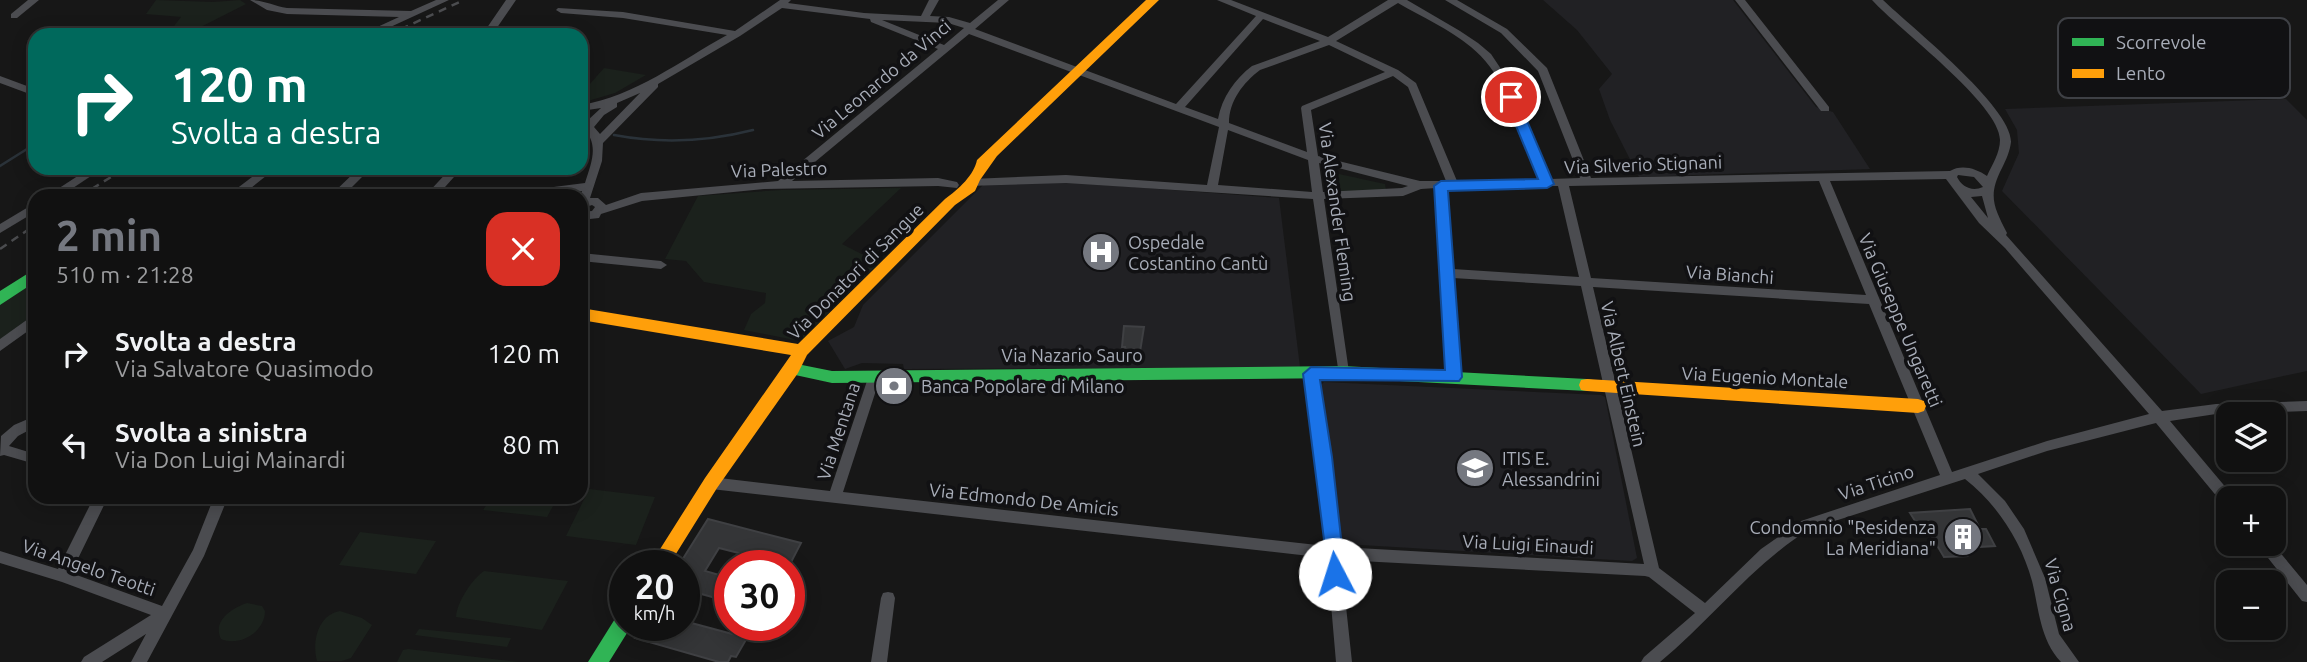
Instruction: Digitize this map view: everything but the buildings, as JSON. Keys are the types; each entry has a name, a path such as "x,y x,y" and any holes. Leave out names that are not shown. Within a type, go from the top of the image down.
{"street":[{"path":"14,16 34,0"},
{"path":"381,28 444,0"},
{"path":"493,28 511,0"},
{"path":"924,19 933,0"},
{"name":"Via Leonardo da Vinci","path":"780,185 1004,0"},
{"name":"Via Donatori di Sangue","path":"669,550 711,483 792,369 801,351 959,188 1153,0"},
{"path":"1222,0 1329,41 1394,72 1412,85 1447,186 1447,273 1454,377"},
{"path":"1212,188 1223,120 1234,91 1247,75 1256,68 1329,41 1397,0 1475,45 1487,56 1502,76 1547,184"},
{"path":"1450,0 1504,31 1543,70 1587,183"},
{"path":"1740,0 1825,109"},
{"path":"1877,0 1990,107 2004,132 2004,149 1988,187 1987,200 2008,245"},
{"path":"262,2 288,11 414,14"},
{"path":"588,121 628,94 738,34 783,2 864,16 949,20 1077,72"},
{"path":"561,10 623,15 738,34"},
{"path":"1177,109 1262,15"},
{"path":"864,16 946,48"},
{"name":"Via Silverio Stignani","path":"1077,72 1313,158 1420,185 1563,184 1822,176 1934,177 1954,182 1975,194 1988,187"},
{"name":"Via Alexander Fleming","path":"1343,372 1306,107 1394,72"},
{"path":"590,206 598,142 663,76"},
{"path":"0,79 28,90"},
{"path":"588,106 628,94"},
{"path":"588,129 598,142"},
{"path":"2000,161 1968,171 1958,171 1954,182 1983,220 2159,417 2216,486"},
{"path":"1968,171 1983,178 1988,187"},
{"path":"64,189 86,175"},
{"path":"242,189 262,175"},
{"path":"343,189 358,175"},
{"path":"438,189 450,175"},
{"name":"Via Giuseppe Ungaretti","path":"1822,176 1948,478"},
{"path":"959,188 1066,179 1318,196 1403,192 1420,185"},
{"name":"Via Palestro","path":"590,206 656,195 780,185 938,182 959,188"},
{"name":"Via Albert Einstein","path":"1563,184 1653,572"},
{"path":"0,229 28,211"},
{"path":"588,258 661,265"},
{"name":"Via Bianchi","path":"1447,273 1874,300"},
{"path":"0,299 28,279"},
{"path":"588,315 801,351"},
{"path":"0,346 28,324"},
{"name":"Via Nazario Sauro","path":"792,369 832,377 1343,372 1454,377"},
{"path":"1311,374 1324,457 1343,662"},
{"name":"Via Mentana","path":"834,498 874,375"},
{"name":"Via Eugenio Montale","path":"1454,377 1918,405"},
{"name":"Via Ticino","path":"1650,662 1750,568 1795,531 2047,446 2159,417 2216,409 2307,406"},
{"path":"28,425 10,434 2,442 0,450 28,457"},
{"name":"Via Cigna","path":"1966,472 1980,482 2004,511 2026,549 2037,577 2055,646 2071,662"},
{"name":"Via Edmondo De Amicis","path":"711,483 1333,553"},
{"path":"62,576 98,504"},
{"path":"139,662 199,552 218,504"},
{"name":"Via Luigi Einaudi","path":"1333,553 1653,572"},
{"path":"2274,556 2307,596"},
{"name":"Via Angelo Teotti","path":"0,557 62,576 165,614"},
{"path":"1653,572 1706,612"},
{"path":"879,662 888,598"},
{"path":"89,662 165,614"},
{"path":"598,662 612,641"}],"shaded area":[{"path":"156,0 240,0 246,4 199,28 172,28 181,17 146,14"},
{"path":"1543,0 1733,0 1816,107 1833,112 1870,169 1639,177 1610,120 1599,89 1612,74 1577,30"},
{"path":"604,68 646,75 615,93 588,101 588,86"},
{"path":"2286,99 2307,120 2307,371 2201,394 2002,191 2019,153 2017,130 2005,109"},
{"path":"1325,171 1385,184 1386,190 1328,192"},
{"name":"Ospedale Costantino Cantù","path":"1066,182 1279,198 1300,367 904,369 903,364 862,363 845,369 828,341 854,327 863,305 983,185"},
{"path":"901,188 842,244 879,263 800,341 744,330 751,314 765,303 766,293 704,282 686,261 665,259 698,196 781,190"},
{"path":"28,284 28,319 0,340 0,305"},
{"name":"ITIS E. Alessandrini","path":"1324,382 1605,397 1637,558 1632,561 1344,544 1340,540 1321,385"},
{"path":"589,489 655,497 636,545 566,536 582,504 588,504"},
{"path":"487,504 554,504 547,517 483,510"},
{"path":"360,532 436,541 416,574 339,565"},
{"path":"484,571 568,581 542,630 456,617 466,591"},
{"path":"247,603 262,606 265,611 261,625 243,639 221,639 221,621 235,608"},
{"path":"340,611 362,618 372,625 351,658 342,661 317,661 315,646 321,624 326,618"},
{"path":"419,629 511,638 507,647 415,635"},
{"path":"403,650 519,662 397,662"}],"waterway":[{"path":"614,135 649,140 684,140 753,130"},
{"path":"0,166 28,148"}],"railway":[{"path":"403,28 464,0"},
{"path":"92,189 114,175"},
{"path":"0,249 28,230"}],"traffic: fast":[{"path":"0,299 28,279"},
{"path":"792,369 832,377 1343,372 1587,385"},
{"path":"598,662 612,641"}],"traffic: slow":[{"path":"982,163 1153,0"},
{"path":"669,550 711,483 792,369 801,351 950,202 970,188 973,179 991,157"},
{"path":"588,315 801,351"},
{"path":"1587,385 1918,406"}],"place":[{"name":"Ospedale Costantino Cantù","path":"1101,252"},
{"name":"Banca Popolare di Milano","path":"894,386"},
{"name":"ITIS E. Alessandrini","path":"1475,468"},
{"name":"Condomnio \"Residenza La Meridiana\"","path":"1963,537"}],"route":[{"path":"1335,574 1324,457 1311,374 1343,372 1454,377 1441,186 1547,184 1511,97"}]}
